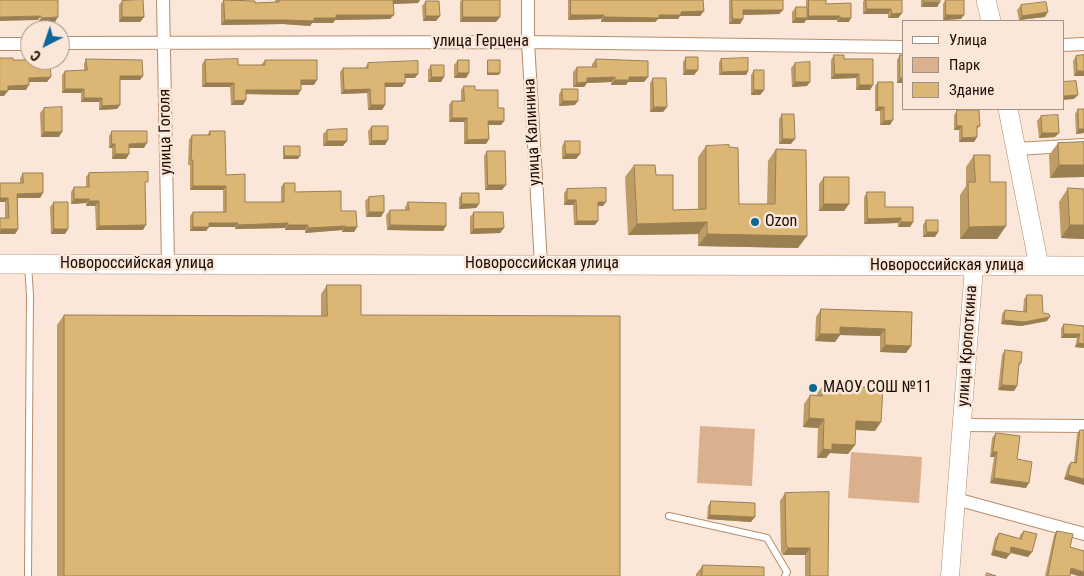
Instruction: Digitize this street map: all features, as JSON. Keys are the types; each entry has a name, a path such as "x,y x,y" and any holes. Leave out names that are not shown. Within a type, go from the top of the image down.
{"main road":[{"path":"986,0 991,20"},
{"path":"1008,110 1039,266"},
{"name":"Новороссийская улица","path":"0,264 1084,266"},
{"name":"улица Кропоткина","path":"950,576 974,266"}],"street":[{"name":"улица Гоголя","path":"163,0 168,263"},
{"name":"улица Калинина","path":"528,0 528,42 541,264"},
{"name":"улица Герцена","path":"70,43 528,42 902,46"},
{"path":"0,44 20,44"},
{"path":"1064,45 1084,44"},
{"path":"1016,150 1084,145"},
{"name":"улица Кропоткина","path":"962,425 1084,426"},
{"path":"956,499 1084,534"}],"lane":[{"path":"28,264 30,295 28,576"},
{"path":"669,516 767,538 787,572 785,576"}],"green space":[{"path":"700,426 755,429 752,486 697,483"},
{"path":"851,452 922,457 919,503 848,498"}],"building":[{"path":"0,0 58,0 58,17 0,17"},
{"path":"143,0 144,17 122,17 122,1"},
{"path":"224,0 255,1 255,3 279,2 279,0 393,0 394,15 336,15 336,18 314,18 314,21 225,20"},
{"path":"463,0 500,0 500,17 463,17"},
{"path":"571,0 703,0 704,11 681,12 681,15 659,15 659,18 571,15"},
{"path":"732,0 783,0 783,10 743,10 743,19 733,19"},
{"path":"809,0 826,0 826,4 851,3 851,18 809,16"},
{"path":"866,0 902,0 902,13 892,14 891,9 867,9"},
{"path":"924,0 940,0 940,2 924,2"},
{"path":"946,0 964,0 964,15 946,15"},
{"path":"426,1 439,1 440,16 426,16"},
{"path":"1046,2 1048,12 1022,16 1021,5"},
{"path":"796,7 807,7 807,18 796,18"},
{"path":"834,55 844,55 844,59 873,59 873,85 859,85 859,74 835,74"},
{"path":"900,55 902,55 902,78 900,78"},
{"path":"1084,55 1084,71 1077,71 1076,56"},
{"path":"686,57 698,57 698,70 686,70"},
{"path":"0,58 20,60 20,70 51,70 51,77 29,78 29,85 8,86 8,91 0,91"},
{"path":"748,58 748,71 722,72 721,59"},
{"path":"86,59 142,60 143,76 120,76 120,105 102,106 102,98 84,98 84,89 65,89 65,71 87,70"},
{"path":"238,59 238,65 265,65 265,60 317,60 317,80 301,80 301,90 246,90 246,100 234,101 234,83 206,83 205,60"},
{"path":"596,59 648,61 648,77 629,77 629,80 615,80 615,77 587,78 587,82 577,83 577,67 596,67"},
{"path":"458,60 469,60 469,73 458,73"},
{"path":"488,60 500,60 500,73 488,73"},
{"path":"418,61 418,74 405,74 405,83 385,83 385,105 371,105 370,89 344,90 343,68 368,68 368,63"},
{"path":"810,62 810,82 795,82 795,63"},
{"path":"431,65 444,65 444,77 432,77"},
{"path":"754,70 764,70 764,90 754,90"},
{"path":"653,78 666,78 667,107 654,107"},
{"path":"1076,81 1078,95 1064,96 1064,82"},
{"path":"878,82 893,82 893,120 884,121 884,107 878,107"},
{"path":"464,86 475,86 475,90 498,90 498,108 504,108 504,121 488,121 489,139 467,140 467,118 452,118 452,101 464,101"},
{"path":"562,89 578,89 578,101 563,101"},
{"path":"62,107 62,132 44,132 44,108"},
{"path":"1078,109 1084,109 1084,129 1079,129"},
{"path":"957,110 979,110 980,126 977,126 977,137 962,138 962,126 957,126"},
{"path":"782,114 794,114 795,139 783,139"},
{"path":"1058,115 1059,133 1042,133 1041,116"},
{"path":"372,126 388,126 388,140 372,141"},
{"path":"347,129 347,141 327,141 327,130"},
{"path":"112,131 147,131 147,143 129,144 129,154 115,154 115,144 112,144"},
{"path":"210,131 225,131 226,175 245,174 245,202 284,202 284,183 295,183 295,192 341,191 341,211 356,211 357,227 308,228 308,225 288,225 288,223 238,225 238,223 209,223 209,227 193,227 193,212 226,212 226,186 193,186 192,135 210,135"},
{"path":"565,141 580,141 580,154 566,154"},
{"path":"1084,142 1084,165 1059,165 1058,143"},
{"path":"729,145 729,147 738,148 739,204 775,204 776,149 806,150 807,236 707,234 707,222 637,224 634,165 655,165 656,175 673,175 673,210 706,209 706,146"},
{"path":"284,146 300,146 300,156 285,156"},
{"path":"487,151 505,151 506,185 488,185"},
{"path":"974,155 990,155 990,182 1006,182 1006,226 969,227 968,182 975,182"},
{"path":"148,172 148,182 145,182 146,225 99,226 99,201 74,199 74,187 89,187 89,173"},
{"path":"23,173 43,173 43,193 17,194 18,229 1,229 0,232 0,218 9,218 8,198 0,198 0,183 23,183"},
{"path":"824,177 849,177 849,204 824,204"},
{"path":"606,188 606,202 598,202 598,221 577,221 576,200 567,200 567,189"},
{"path":"1068,188 1084,189 1084,225 1070,225"},
{"path":"867,192 885,192 885,207 913,207 913,222 901,222 901,218 868,219"},
{"path":"462,193 479,193 479,204 462,204"},
{"path":"384,196 384,212 369,212 369,197"},
{"path":"54,202 68,202 68,229 54,229"},
{"path":"408,202 446,203 446,226 390,225 390,210 409,210"},
{"path":"474,212 503,212 504,228 474,229"},
{"path":"926,220 938,220 938,232 927,232"},
{"path":"327,285 361,285 361,315 620,316 620,576 64,576 64,315 327,316"},
{"path":"1027,295 1042,295 1043,313 1049,314 1050,317 1024,322 1004,320 1005,310 1026,312"},
{"name":"МАОУ СОШ №11","path":"821,309 912,312 911,346 885,345 885,329 840,327 840,334 820,334"},
{"path":"1064,324 1084,326 1084,344 1078,343 1080,334 1064,334"},
{"path":"1005,350 1022,352 1017,386 1002,385"},
{"path":"823,385 883,388 881,422 856,421 855,445 832,444 832,450 823,449 824,419 809,418 810,395 822,396"},
{"path":"1080,430 1084,430 1084,479 1068,475 1071,462 1076,463"},
{"path":"996,433 1020,436 1017,459 1032,462 1029,483 994,478 997,452 993,452"},
{"path":"829,492 828,576 810,576 810,548 788,548 786,544 785,493"},
{"path":"711,501 755,503 755,517 710,515"},
{"path":"1024,531 1037,534 1032,552 1011,547 1010,554 994,550 999,533 1021,539"},
{"path":"1057,531 1073,534 1070,547 1084,551 1084,572 1071,568 1070,576 1048,576"},
{"path":"703,565 764,567 764,576 702,576"}],"place":[{"name":"Ozon","path":"755,222"},
{"name":"МАОУ СОШ №11","path":"813,388"}]}
